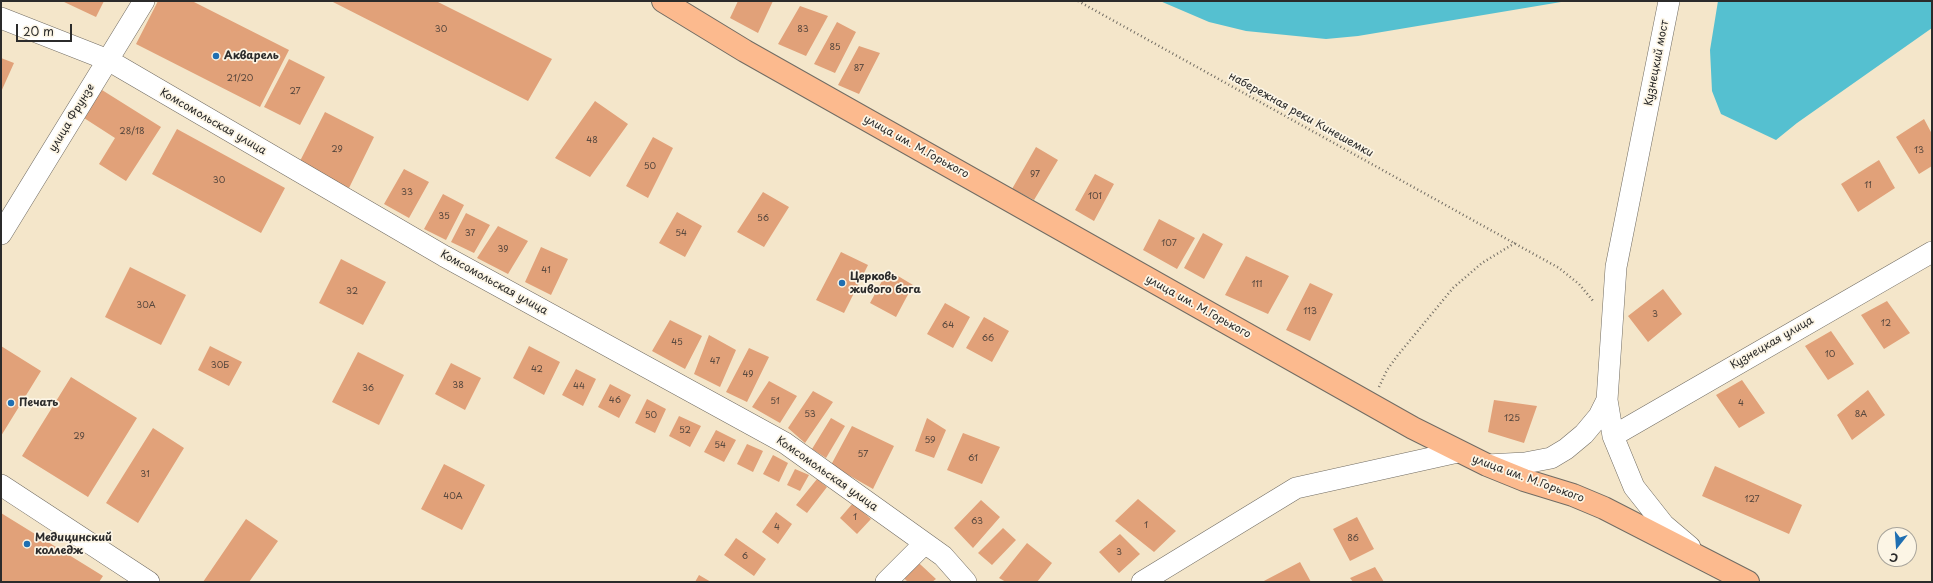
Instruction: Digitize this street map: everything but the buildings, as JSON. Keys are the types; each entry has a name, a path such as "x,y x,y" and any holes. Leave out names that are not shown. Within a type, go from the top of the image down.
{"main road":[{"name":"улица им. М.Горького","path":"663,1 745,51 1458,452 1524,480 1573,495 1604,508 1748,582"}],"street":[{"name":"улица Фрунзе","path":"1,234 144,1"},
{"name":"Кузнецкий мост","path":"1607,400 1616,267 1669,1"},
{"name":"Комсомольская улица","path":"1,18 108,60 444,256 785,443 942,556 966,582"},
{"name":"Кузнецкая улица","path":"1613,436 1932,252"},
{"path":"1607,400 1613,436 1634,487 1664,524 1699,556"},
{"path":"1487,465 1525,463 1551,458 1566,449 1584,434 1598,416 1607,400"},
{"path":"1142,582 1296,488 1458,452"},
{"path":"1,485 149,582"},
{"path":"886,582 924,544"}],"path":[{"name":"набережная реки Кинешемки","path":"1078,1 1559,268 1579,284 1612,325"},
{"path":"1373,405 1386,370 1453,288 1482,263 1516,243"}],"water":[{"path":"1160,1 1567,1 1358,36 1326,39 1246,31 1209,22"},
{"path":"1718,1 1932,1 1932,28 1797,123 1776,140 1721,114 1712,91 1710,50"}],"place":[{"name":"Акварель","path":"216,56"},
{"name":"Церковь живого бога","path":"842,283"},
{"name":"Печать","path":"11,403"},
{"name":"Медицинский колледж","path":"27,544"}]}
